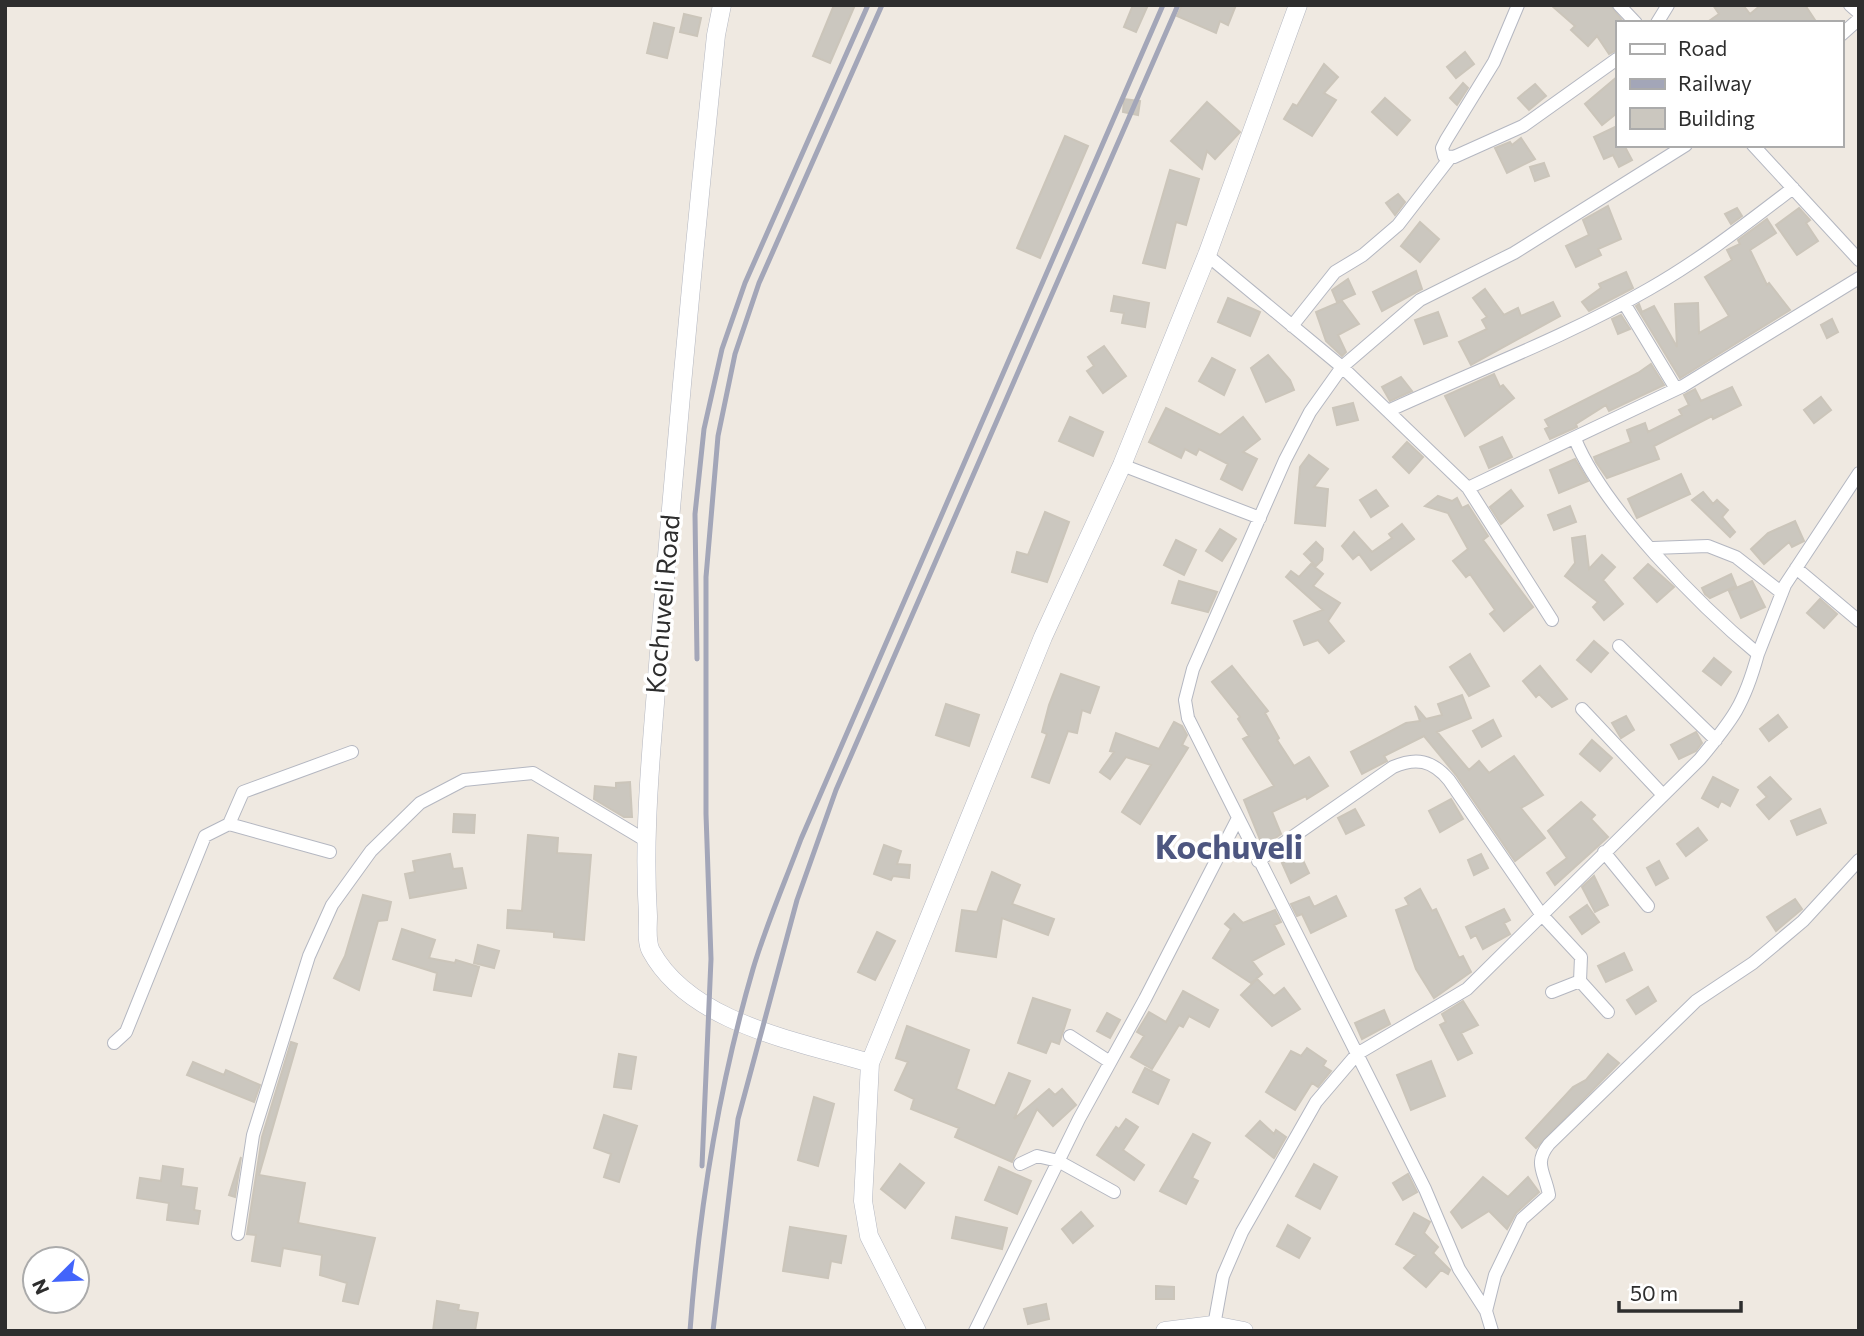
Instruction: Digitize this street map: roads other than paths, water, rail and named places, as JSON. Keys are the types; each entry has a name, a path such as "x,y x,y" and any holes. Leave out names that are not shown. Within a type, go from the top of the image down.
{"main road":[{"name":"Kochuveli Road","path":"722,5 716,35 691,271 645,840 649,948 677,987 710,1009 761,1030 870,1063"},
{"path":"917,1331 869,1236 863,1202 870,1063 1043,637 1122,465 1207,255 1297,5"},
{"path":"1165,1331 1213,1328 1244,1331"}],"street":[{"path":"1449,159 1444,156 1442,148 1494,62 1518,5"},
{"path":"1619,5 1634,21"},
{"path":"1658,21 1668,5"},
{"path":"1850,5 1859,13"},
{"path":"1843,33 1859,19"},
{"path":"1292,326 1335,272 1363,255 1398,225 1449,159 1523,127 1616,60"},
{"path":"1492,1331 1486,1311 1459,1269 1425,1189 1195,735 1185,700 1193,669 1259,518 1310,412 1342,367 1420,300 1514,253 1683,147"},
{"path":"1755,147 1859,260"},
{"path":"1388,411 1624,303 1725,240 1793,188"},
{"path":"1207,255 1342,367 1468,488 1552,620"},
{"path":"1468,488 1676,389 1859,278"},
{"path":"1624,303 1676,389"},
{"path":"1575,439 1601,488 1726,628 1758,654"},
{"path":"1122,465 1259,518"},
{"path":"1213,1328 1223,1276 1242,1232 1316,1102 1357,1054 1467,989 1716,740 1734,719 1749,687 1758,654 1782,593 1859,472"},
{"path":"1653,548 1707,546 1736,557 1782,593"},
{"path":"1796,568 1859,621"},
{"path":"1619,646 1716,740"},
{"path":"1582,709 1663,795"},
{"path":"114,1043 126,1032 205,836 229,824 243,792 352,752"},
{"path":"1258,861 1393,767 1410,760 1427,762 1438,768 1449,780 1541,914 1581,957 1580,981 1608,1013"},
{"path":"238,1234 253,1135 309,956 332,905 381,841 420,803 464,780 533,772 645,840"},
{"path":"975,1331 1058,1161 1237,820"},
{"path":"229,824 330,852"},
{"path":"1604,852 1648,906"},
{"path":"1486,1311 1495,1275 1522,1219 1549,1195 1539,1167 1541,1154 1549,1144 1696,1001 1754,963 1803,921 1859,860"},
{"path":"1552,992 1580,981"},
{"path":"1070,1036 1110,1062"},
{"path":"1020,1164 1037,1156 1058,1161 1114,1192"}],"railway":[{"path":"697,659 695,514 704,429 722,349 745,283 868,5"},
{"path":"702,1166 711,959 706,814 706,577 718,436 735,354 759,283 882,5"},
{"path":"690,1331 699,1239 720,1103 741,1013 764,936 801,839 1163,5"},
{"path":"713,1331 738,1119 797,900 836,790 1178,5"}],"district":[{"name":"Kochuveli","path":"1229,847"}]}
